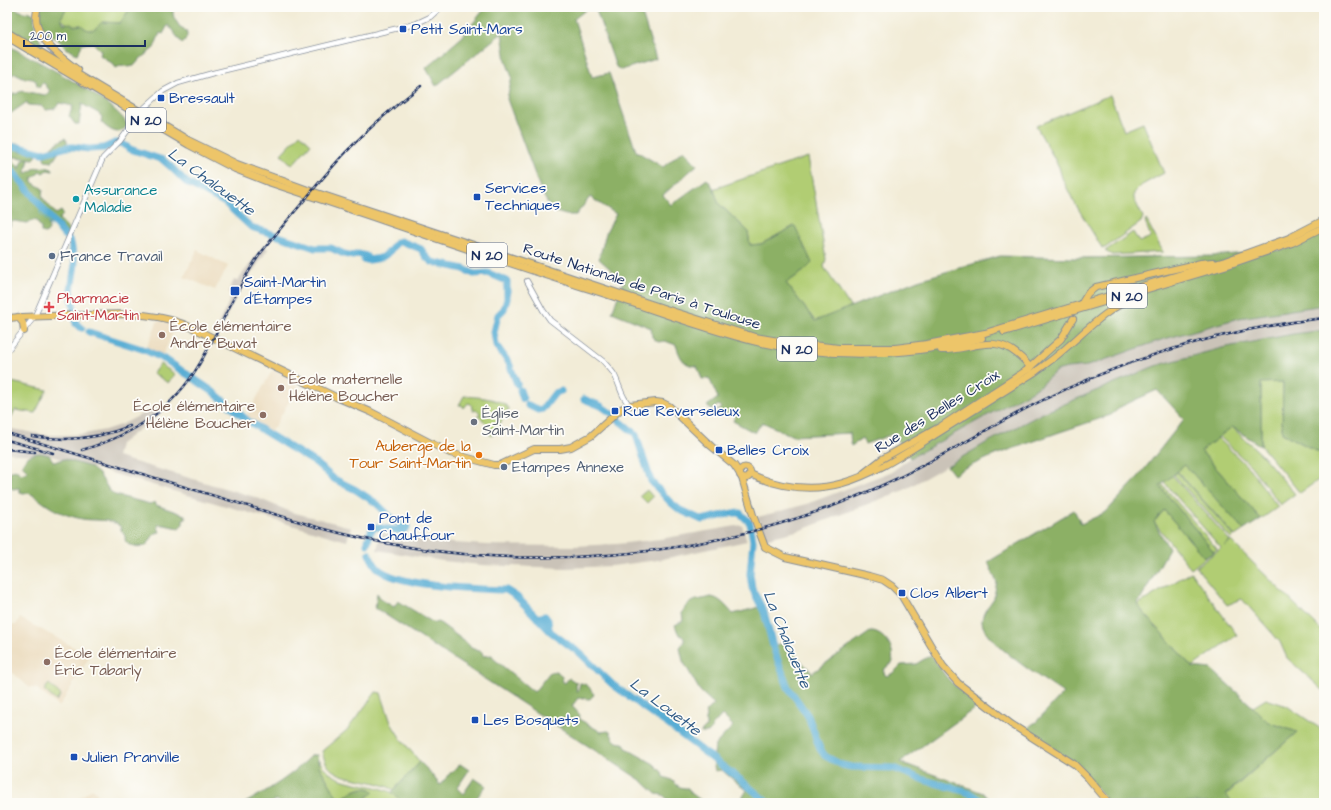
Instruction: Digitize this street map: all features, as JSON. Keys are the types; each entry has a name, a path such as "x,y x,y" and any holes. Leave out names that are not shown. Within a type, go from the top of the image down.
{"main road":[{"path":"38,7 36,12 36,21 46,42 58,55 83,74 87,80"},
{"name":"Route Nationale de Paris à Toulouse","path":"7,32 188,140 237,164 270,177 704,322 754,336 813,346 895,348 985,334 1225,261 1289,238 1324,220"},
{"name":"Route Nationale de Paris à Toulouse","path":"7,37 170,134 235,169 272,183 512,264 724,333 784,347 839,353 880,353 956,345 1160,286 1267,253 1324,227"},
{"path":"7,43 20,45"},
{"path":"1083,301 1088,293 1096,287 1201,263 1225,261"},
{"path":"1004,392 1059,354 1120,304 1149,293 1160,286"},
{"path":"7,318 35,316 146,315 158,316 183,323 371,412 450,453 494,465 500,465 534,449 560,449 571,446 591,436 620,409 630,405 656,402 664,403 711,446 745,474 746,486 753,515 765,547 785,557 869,576 883,580 892,586 901,595 943,666 958,683 1011,724 1074,764 1109,803"},
{"path":"18,317 23,323 24,331"},
{"path":"1004,392 1061,339 1073,318"},
{"path":"926,349 951,350 987,343 997,343 1014,351 1030,368"},
{"name":"Rue des Belles Croix","path":"874,469 882,460 941,426 1030,368"},
{"name":"Rue des Belles Croix","path":"745,474 784,486 801,488 834,486 858,478 1004,392"}],"street":[{"path":"142,110 163,90 172,85 213,73 415,24 430,17 441,7"},
{"path":"7,351 35,316 103,158 120,141 136,119"},
{"path":"528,281 550,320 610,368 626,402 630,405"}],"shaded area":[{"path":"264,246 268,249 238,294 220,329 217,327 232,295 228,292 234,280 237,281"},
{"path":"197,250 228,266 215,290 184,277"},
{"path":"1324,305 1324,330 1293,334 1222,348 1155,366 1043,413 986,443 904,490 801,530 764,539 758,517 807,504 893,471 910,458 1037,388 1055,371 1087,366 1161,340 1239,318"},
{"name":"École élémentaire André Buvat","path":"158,320 176,325 162,357 146,349"},
{"path":"273,369 296,381 294,384 298,386 275,426 269,433 246,417"},
{"path":"152,409 162,412 120,444 117,457 255,497 291,512 351,527 347,541 49,455 16,454 7,452 7,428 46,435 84,434 105,430 123,424"},
{"path":"742,525 747,541 658,560 612,566 566,568 481,565 443,561 377,550 381,533 439,542 485,545 574,546 617,544 660,539"},
{"name":"École élémentaire Éric Tabarly","path":"20,618 90,656 59,707 37,689 29,687 7,668 7,629 10,625 16,625"},
{"path":"93,788 103,803 72,803"}],"green space":[{"path":"7,7 15,8 26,13 28,11 34,14 35,31 43,46 41,48 7,30"},
{"path":"40,7 64,7 66,9 61,18 64,24 70,23 74,26 81,25 84,28 92,30 102,22 120,23 131,7 174,7 174,17 180,27 185,30 187,37 182,43 168,25 163,34 160,33 154,48 134,66 128,67 122,65 116,68 113,64 100,55 101,51 93,43 82,44 77,54 66,48 57,39 45,32 40,20"},
{"path":"64,7 131,7 120,23 102,22 94,30 92,30 84,28 81,25 67,24 61,18 66,9"},
{"path":"486,7 592,7 588,8 574,19 592,77 609,73 636,151 663,167 684,150 697,165 663,195 671,205 707,179 713,187 719,204 748,231 750,245 761,244 795,226 812,263 804,271 786,283 815,321 918,280 1000,256 1074,258 1212,256 1282,250 1301,244 1324,233 1324,305 1239,318 1161,340 1087,366 1067,368 1056,371 1037,388 910,458 893,434 865,444 862,439 851,446 850,433 793,436 762,422 755,433 733,421 736,414 715,413 721,408 718,405 712,410 707,406 718,398 709,378 702,379 697,366 692,366 685,363 676,345 665,341 658,342 652,337 651,328 612,312 624,281 599,259 606,233 616,214 590,197 576,215 566,215 552,211 541,191 507,99 512,77 506,61 502,33 436,86 426,68 462,37"},
{"path":"595,7 640,7 656,59 621,70 616,67"},
{"path":"7,45 92,93 109,105 121,116 127,125 124,129 118,132 111,130 101,122 102,117 98,113 82,104 79,124 75,124 69,116 73,106 59,103 54,109 46,110 42,106 28,105 27,102 7,116 7,103 14,93 16,94 21,91 45,95 50,91 44,83 42,83 39,88 36,81 33,79 25,78 15,73 12,75 7,73"},
{"path":"1110,95 1124,131 1143,123 1164,173 1142,185 1134,193 1134,199 1143,217 1141,222 1105,248 1102,248 1073,200 1062,178 1059,167 1036,126"},
{"path":"300,134 311,144 292,165 281,154"},
{"path":"65,138 67,144 60,150 52,162 45,161 44,157 52,146"},
{"path":"18,143 20,145 19,151 37,150 36,157 34,159 28,158 29,160 25,173 37,167 53,169 53,171 47,170 43,173 40,171 32,178 32,182 43,189 42,197 56,214 61,211 62,212 63,215 59,219 68,229 69,234 66,236 56,226 51,224 48,224 49,230 47,233 41,232 41,228 36,220 26,223 15,221 11,222 10,226 7,226 7,145","holes":["13,157 27,158 22,161 20,169 18,169 19,167 12,159"]},
{"path":"808,157 826,259 824,267 851,308 815,321 786,283 804,271 794,226 761,244 750,245 748,231 719,204 713,189"},
{"path":"1146,219 1163,252 1112,255 1105,251 1133,232 1139,242 1151,237 1145,222"},
{"path":"1324,330 1324,455 1282,433 1283,382 1261,383 1261,446 1232,427 1201,451 1261,519 1244,530 1185,465 1160,486 1214,552 1205,558 1164,510 1154,522 1169,549 1137,605 1192,667 1211,669 1268,722 1297,732 1226,794 1232,803 1109,803 1078,766 1025,730 1035,723 1063,693 1016,660 993,640 985,630 982,618 984,612 994,598 997,583 988,562 1074,510 1081,524 1106,512 1135,481 1184,419 1157,390 1122,406 1111,415 995,455 963,469 954,475 947,466 986,443 1043,413 1155,366 1222,348 1293,334"},
{"path":"160,364 175,374 168,383 153,373"},
{"path":"7,381 47,390 35,413 15,410 7,426"},
{"path":"1261,382 1283,382 1282,433 1324,455 1324,476 1300,493 1261,446"},
{"path":"464,396 495,400 506,405 509,409 492,436 489,432 485,431 490,429 490,427 478,416 480,413 477,410 473,411 471,404 468,403 464,408 462,405 459,405"},
{"path":"1232,427 1262,455 1295,494 1280,505 1251,466 1219,436"},
{"path":"1218,438 1249,468 1278,507 1261,519 1201,451"},
{"path":"40,453 49,455 54,462 64,459 90,467 99,474 109,490 115,495 150,504 155,502 156,505 185,515 186,518 183,519 183,524 179,528 159,524 158,527 160,532 155,533 146,546 130,545 126,542 125,535 121,530 121,527 117,524 107,521 82,519 59,512 30,493 23,493 20,492 19,488 13,489 9,487 10,476 7,475 7,472 16,470 21,474 27,472 22,465 25,459 31,455"},
{"path":"1185,465 1244,530 1235,536 1177,471"},
{"path":"1177,472 1234,536 1231,539 1174,475"},
{"path":"1172,475 1230,541 1224,546 1231,541 1324,633 1324,691 1287,658 1280,642 1242,599 1227,605 1196,567 1221,548 1164,482"},
{"path":"1162,484 1217,549 1214,552 1160,486"},
{"path":"647,490 653,497 647,503 640,496"},
{"path":"1164,510 1205,558 1191,569 1154,522"},
{"path":"1191,572 1237,635 1192,667 1137,605"},
{"path":"377,593 382,600 394,607 398,601 434,623 440,623 468,644 471,648 482,652 483,656 492,655 494,659 534,692 550,672 557,671 562,677 563,682 565,683 569,678 577,683 577,691 580,683 588,686 594,695 590,699 578,698 572,706 580,715 579,719 601,732 610,732 613,739 623,743 627,749 654,764 662,772 663,777 671,780 680,787 688,788 691,793 705,803 669,803 670,802 663,795 656,794 642,781 375,608"},
{"path":"711,597 720,601 733,614 763,606 775,645 785,643 812,673 870,632 877,633 883,637 892,651 893,662 883,670 885,675 888,676 901,665 916,664 931,655 947,678 954,685 981,704 900,762 983,793 992,803 739,803 747,790 722,770 715,771 712,757 714,755 715,745 733,726 722,715 708,733 701,733 706,727 706,712 714,704 700,691 683,661 680,648 684,638 678,633 675,625 683,621 682,613 691,602"},
{"path":"49,684 61,695 56,701 44,690"},
{"path":"376,692 381,693 391,723 401,739 420,762 394,790 387,786 338,774 328,766 322,751 347,730"},
{"path":"1266,699 1287,706 1324,731 1324,803 1232,803 1226,795 1297,732 1268,722 1253,707"},
{"path":"312,755 317,755 319,766 339,800 359,789 367,788 374,792 365,799 372,803 280,803 277,800 270,803 245,803 281,781"},
{"path":"319,760 325,769 332,775 351,782 391,792 400,800 398,803 372,803 365,799 371,789 362,788 339,800 319,766"},
{"path":"420,762 440,785 460,764 469,770 457,788 463,794 474,778 486,786 474,801 475,803 398,803 400,800 392,792"}],"waterway":[{"name":"La Chalouette","path":"7,146 19,147 43,153 67,147 89,149 104,148 115,143 121,143 130,149 163,160 186,182 225,203 251,227 315,248 331,248 344,254 353,256 358,254 366,256 368,260"},
{"name":"La Louette","path":"7,165 64,235 66,235 71,243 75,264 71,290 76,324 82,328"},
{"path":"40,204 40,213 51,227"},
{"name":"La Chalouette","path":"364,260 376,259 385,256 393,246 401,241 421,249 427,258 432,262 464,269 474,274 488,273 507,281 507,299 504,309 498,315 494,332 496,345 509,363 517,384"},
{"name":"La Louette","path":"89,332 145,350 166,360 212,391 247,420 316,463 334,479 356,490 376,503 395,521 407,527 403,531 375,527 371,531 367,544"},
{"name":"La Chalouette","path":"520,390 523,399"},
{"name":"La Chalouette","path":"545,406 555,393 561,391"},
{"name":"La Chalouette","path":"584,399 601,406 611,413"},
{"name":"La Chalouette","path":"528,405 538,410 542,409"},
{"name":"La Chalouette","path":"615,417 632,431"},
{"name":"La Chalouette","path":"636,435 651,481 670,502 680,510 702,520 733,513 740,513 750,523 753,541 750,574 752,588 764,612 774,650 788,687 808,716 820,749 825,756 842,765 851,767 893,768 924,780 961,790 971,794 985,803"},
{"name":"La Louette","path":"369,554 375,565 381,571 407,581 442,586 506,590 517,597 551,632 581,654 612,684 666,723 742,781 768,803"},
{"name":"La Louette","path":"537,618 545,616 548,620 549,629"}],"railway":[{"path":"82,450 118,437 135,428 164,407 177,394 189,380 200,363 243,280 260,254 343,155 376,123 421,86"},
{"path":"7,433 317,527 389,544 463,554 537,558 611,555 685,546 757,530 828,508 896,479 1023,410 1075,385 1109,371 1144,358 1214,337 1251,329 1324,318"},
{"path":"32,436 57,439 82,438 106,434 130,426"},
{"path":"7,440 53,453"},
{"path":"7,449 35,452"}],"place":[{"name":"Petit Saint-Mars","path":"403,29"},
{"name":"Bressault","path":"161,98"},
{"name":"Services Techniques","path":"477,197"},
{"name":"Assurance Maladie","path":"76,199"},
{"name":"France Travail","path":"52,256"},
{"name":"Saint-Martin d'Étampes","path":"235,291"},
{"name":"Pharmacie Saint-Martin","path":"49,307"},
{"name":"École élémentaire André Buvat","path":"162,335"},
{"name":"École maternelle Hélène Boucher","path":"281,388"},
{"name":"Rue Reverseleux","path":"615,411"},
{"name":"École élémentaire Hélène Boucher","path":"263,415"},
{"name":"Église Saint-Martin","path":"474,422"},
{"name":"Belles Croix","path":"719,450"},
{"name":"Auberge de la Tour Saint-Martin","path":"479,455"},
{"name":"Etampes Annexe","path":"504,467"},
{"name":"Pont de Chauffour","path":"371,527"},
{"name":"Clos Albert","path":"902,593"},
{"name":"École élémentaire Éric Tabarly","path":"47,662"},
{"name":"Les Bosquets","path":"475,720"},
{"name":"Julien Pranville","path":"74,757"}]}
